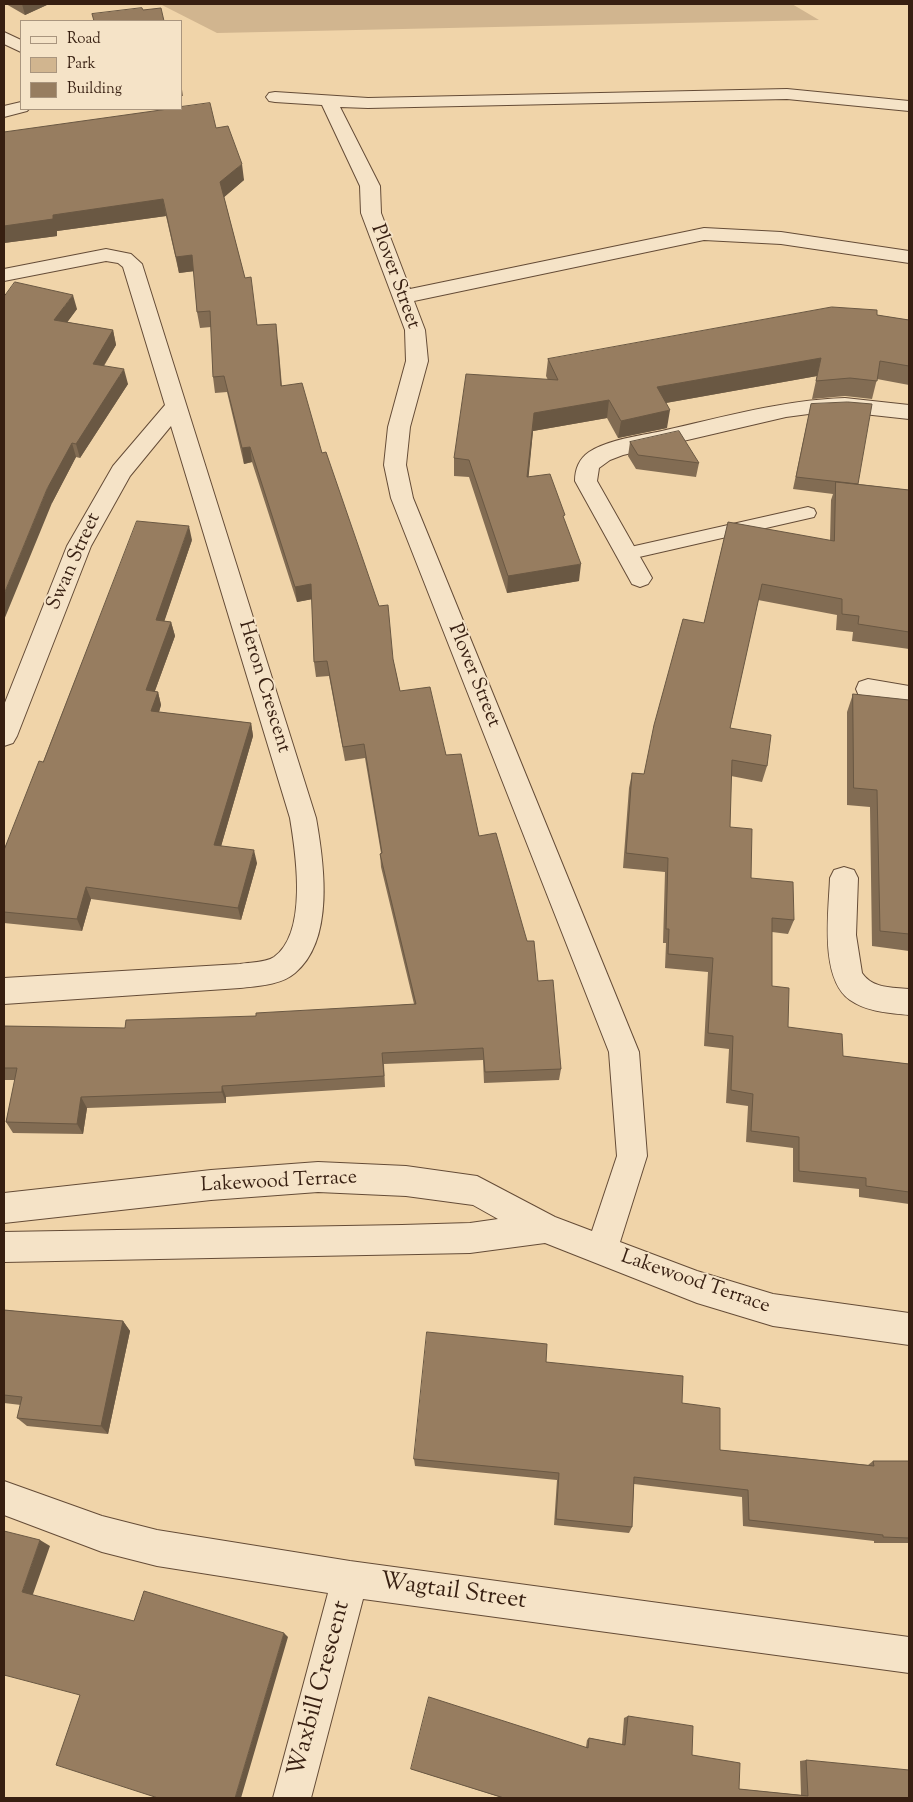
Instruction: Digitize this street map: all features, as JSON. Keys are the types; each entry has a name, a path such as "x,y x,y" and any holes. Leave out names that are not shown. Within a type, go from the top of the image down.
{"street":[{"path":"4,38 20,47"},
{"path":"275,97 329,102 378,103 787,94 909,106"},
{"name":"Plover Street","path":"329,102 370,186 371,213 415,330 417,361 399,427 395,465 402,498 624,1052 632,1156 601,1251"},
{"path":"4,112 20,107"},
{"path":"403,297 704,234 731,233 774,237 909,257"},
{"name":"Heron Crescent","path":"4,275 95,256 116,256 129,261 135,271 303,818 310,868 308,920 304,941 291,961 275,971 262,974 4,991"},
{"path":"640,578 586,481 587,468 595,458 621,448 786,410 845,405 909,412"},
{"name":"Swan Street","path":"4,736 79,546 121,471 176,406"},
{"path":"868,689 909,696"},
{"path":"844,878 844,953 848,978 855,987 875,998 909,1002"},
{"name":"Lakewood Terrace","path":"4,1208 211,1185 318,1177 406,1181 477,1191 545,1228 601,1251 697,1287 773,1310 909,1329"},
{"name":"Lakewood Terrace","path":"4,1247 470,1238 545,1228"},
{"name":"Wagtail Street","path":"4,1498 46,1516 102,1534 157,1548 350,1579 909,1655"},
{"name":"Waxbill Crescent","path":"292,1798 350,1579"}],"lane":[{"path":"626,554 808,513"}],"green space":[{"path":"160,4 792,4 819,20 217,33"}],"building":[{"path":"142,8 143,10 161,8 164,20 94,20 92,14"},
{"path":"210,103 216,128 228,126 242,164 220,182 245,278 251,277 257,325 276,324 281,386 302,383 322,453 326,452 379,606 388,605 393,659 400,691 430,687 446,755 461,754 479,836 496,833 527,941 534,941 538,981 553,980 561,1069 485,1072 483,1048 382,1053 384,1076 222,1086 222,1092 81,1097 77,1124 6,1122 17,1068 4,1068 4,1026 125,1028 126,1020 256,1016 256,1013 416,1004 380,854 382,853 364,744 343,747 327,661 314,662 311,584 295,587 250,447 242,448 224,376 213,377 210,311 197,312 192,255 176,257 163,199 53,215 53,219 4,226 4,132 161,110 182,110 182,107"},
{"path":"15,282 73,295 54,320 113,330 93,364 124,369 76,444 72,443 47,489 4,594 4,297"},
{"path":"832,307 877,310 877,315 909,320 909,366 880,361 877,381 850,378 816,381 821,358 657,387 670,410 621,421 609,400 534,413 527,477 550,474 581,564 508,576 469,460 454,458 466,374 558,380 548,359"},
{"path":"848,402 872,404 858,484 796,477 811,404"},
{"path":"679,431 699,463 638,455 630,442"},
{"path":"836,482 909,490 909,632 858,624 859,616 842,614 842,599 762,584 730,728 771,735 767,766 732,760 730,827 752,829 751,878 793,882 794,920 772,918 772,986 789,988 788,1027 842,1034 843,1056 909,1064 909,1192 866,1186 866,1178 799,1171 799,1137 751,1131 753,1094 731,1090 733,1036 708,1033 713,958 668,954 669,929 666,929 668,858 626,853 632,773 644,774 654,725 683,619 704,623 728,522 834,541"},
{"path":"137,521 189,526 156,620 171,622 146,690 158,692 151,711 251,723 214,845 254,850 238,908 86,887 77,919 4,912 4,850 39,761 43,762"},
{"path":"853,694 909,700 909,934 880,931 877,790 854,788"},
{"path":"4,1310 123,1321 101,1426 17,1418 22,1397 4,1395"},
{"path":"427,1332 547,1344 546,1362 683,1376 682,1403 720,1408 720,1450 874,1466 873,1461 909,1461 909,1538 883,1537 883,1535 749,1520 748,1490 634,1477 632,1527 556,1519 559,1473 414,1459"},
{"path":"4,1531 40,1540 22,1592 134,1621 144,1591 284,1633 235,1798 158,1798 56,1765 80,1695 4,1675"},
{"path":"429,1697 588,1748 589,1738 625,1745 628,1716 693,1726 692,1755 740,1763 739,1789 808,1796 806,1760 909,1770 909,1798 504,1798 411,1769"}]}
